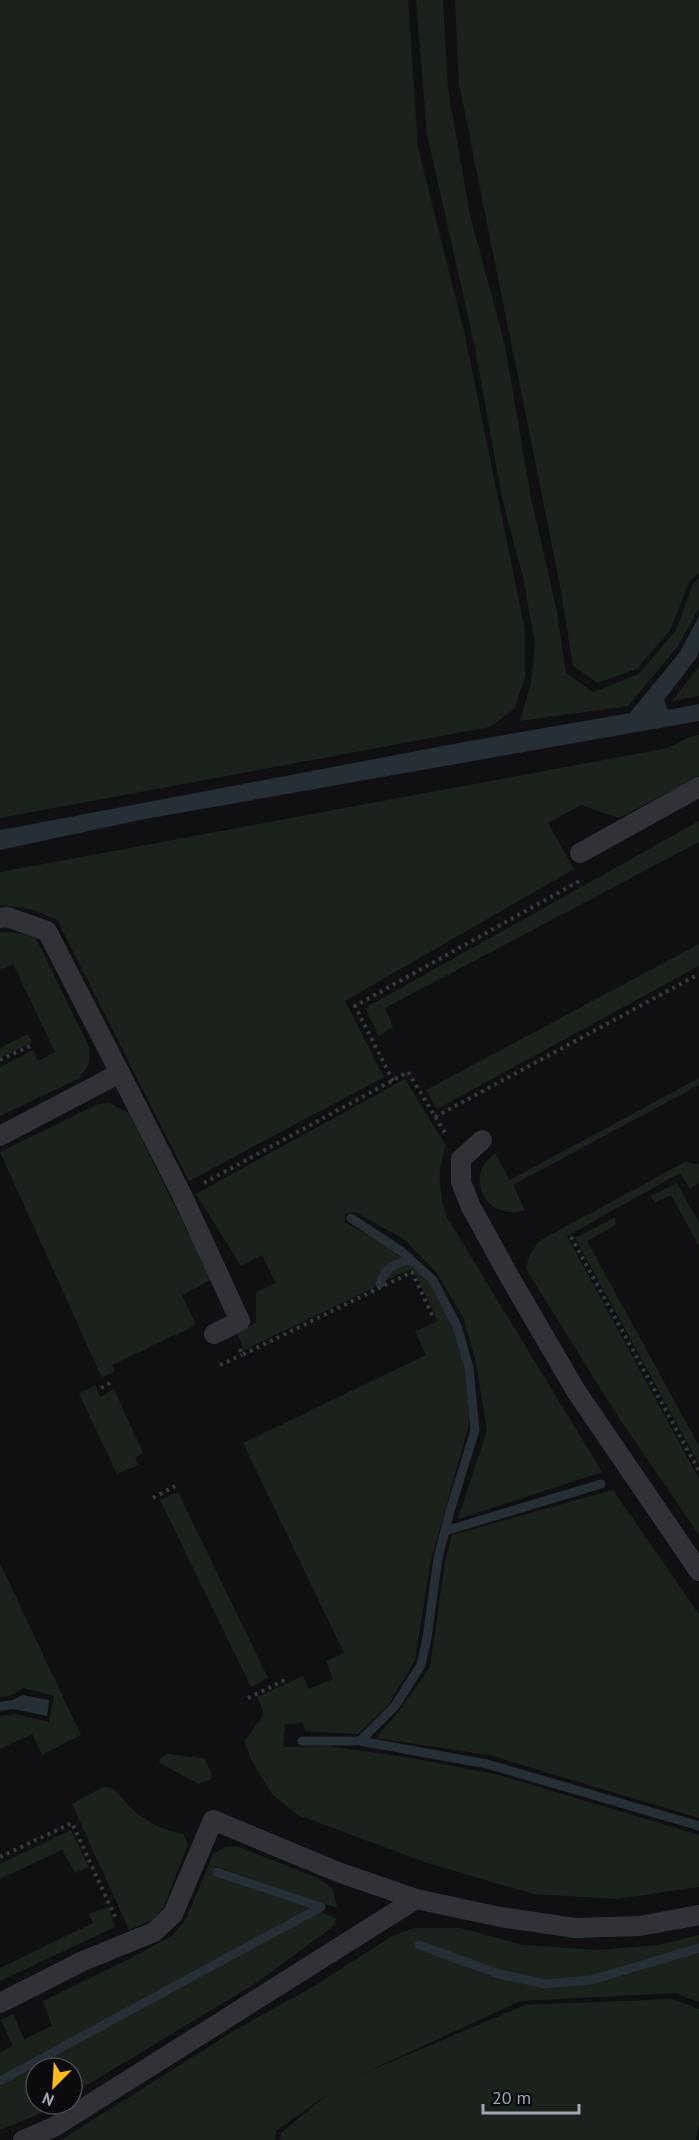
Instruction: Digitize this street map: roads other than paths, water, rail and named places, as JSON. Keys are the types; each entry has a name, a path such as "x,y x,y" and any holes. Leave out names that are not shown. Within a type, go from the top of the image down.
{"lane":[{"path":"580,853 699,788"},
{"path":"0,918 7,917 46,931 182,1195 240,1321 222,1330"},
{"path":"0,1136 120,1073"},
{"path":"482,1140 461,1159 461,1182 471,1207 508,1276 576,1391 699,1571"},
{"path":"0,2003 83,1961 154,1932 173,1914 213,1820 338,1872 416,1899 500,1917 575,1928 640,1926 699,1915"},
{"path":"23,2140 54,2127 416,1899"}],"waterway":[{"path":"351,1218 401,1251 433,1280 457,1326 469,1368 475,1430 438,1558 421,1665 395,1706 360,1741"},
{"path":"380,1284 384,1274 391,1267 410,1259"},
{"path":"445,1531 601,1484"},
{"path":"302,1741 360,1741 487,1764 699,1826"},
{"path":"0,2081 321,1907 217,1872"},
{"path":"419,1945 499,1974 545,1984 591,1980 699,1948"}]}
